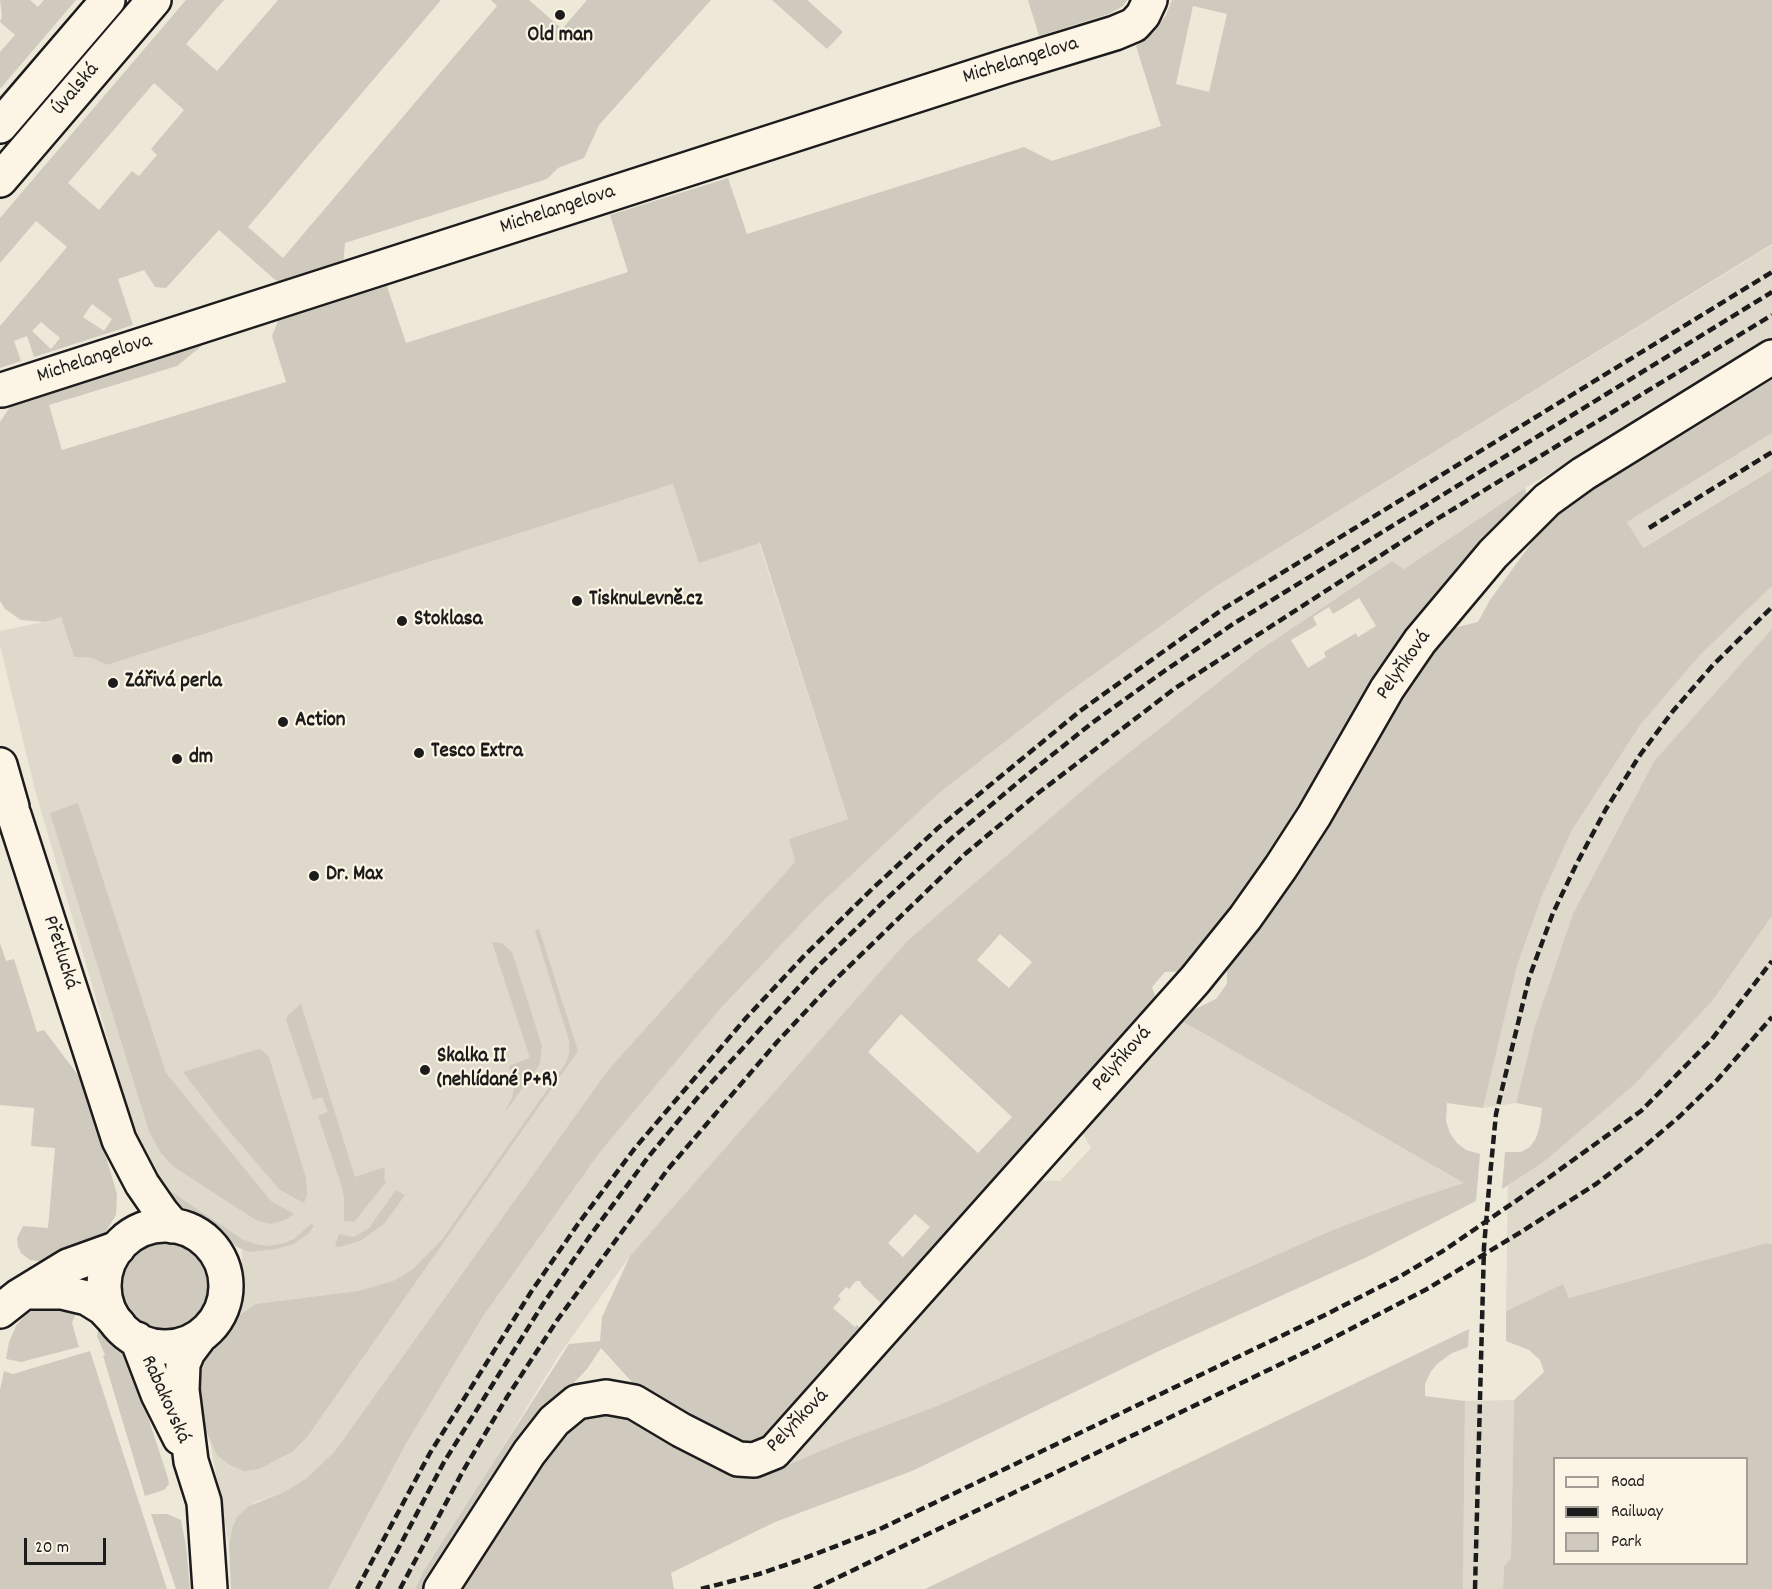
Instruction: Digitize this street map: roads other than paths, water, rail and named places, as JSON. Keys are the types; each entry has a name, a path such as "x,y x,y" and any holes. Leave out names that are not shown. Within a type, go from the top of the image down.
{"street":[{"name":"Úvalská","path":"0,126 108,0"},
{"name":"Úvalská","path":"0,180 154,0"},
{"name":"Michelangelova","path":"2,390 1115,33 1134,25 1143,15 1150,0"},
{"name":"Pelyňková","path":"441,1589 543,1433 563,1412 577,1402 606,1397 634,1402 681,1430 738,1459 754,1460 774,1452 1195,980 1245,918 1314,816 1387,689 1420,641 1493,554 1547,500 1583,474 1772,357"},
{"name":"Přetlucká","path":"0,765 119,1140 142,1184 173,1226"},
{"name":"Přetlucká","path":"119,1140 128,1215 121,1245 108,1265 105,1285 109,1307 128,1332"},
{"path":"0,1311 26,1292 74,1263 121,1245 145,1228 154,1226 173,1226 192,1231 207,1242 219,1256 225,1272 226,1290 220,1312 200,1336 191,1341 170,1346 152,1345 128,1332 103,1308 87,1298 63,1292 26,1292"},
{"name":"Rabakovská","path":"128,1332 191,1461 204,1502 210,1589"},
{"name":"Rabakovská","path":"191,1461 184,1412 183,1364 188,1352 200,1336"}],"railway":[{"path":"357,1589 430,1453 531,1292 578,1224 635,1148 746,1018 804,956 872,889 938,828 1080,711 1223,609 1772,272"},
{"path":"377,1589 444,1462 543,1304 592,1233 649,1156 699,1096 818,966 882,903 952,838 1022,779 1092,723 1163,672 1233,624 1772,292"},
{"path":"400,1589 463,1471 507,1397 558,1319 668,1169 777,1042 837,978 965,854 1037,794 1174,689 1437,519 1772,315"},
{"path":"1649,528 1772,452"},
{"path":"1475,1589 1484,1247 1490,1176 1496,1114 1529,978 1553,913 1577,863 1606,809 1640,755 1673,711 1713,665 1772,607"},
{"path":"701,1589 759,1574 878,1530 1327,1314 1399,1277 1443,1251 1641,1111 1712,1039 1772,961"},
{"path":"814,1589 1316,1347 1427,1289 1596,1184 1639,1151 1717,1080 1772,1017"}],"place":[{"name":"Old man","path":"560,15"},
{"name":"TisknuLevně.cz","path":"577,601"},
{"name":"Stoklasa","path":"402,621"},
{"name":"Zářivá perla","path":"113,683"},
{"name":"Action","path":"283,722"},
{"name":"Tesco Extra","path":"419,753"},
{"name":"dm","path":"177,759"},
{"name":"Dr. Max","path":"314,876"},
{"name":"Skalka II (nehlídané P+R)","path":"425,1070"}]}
